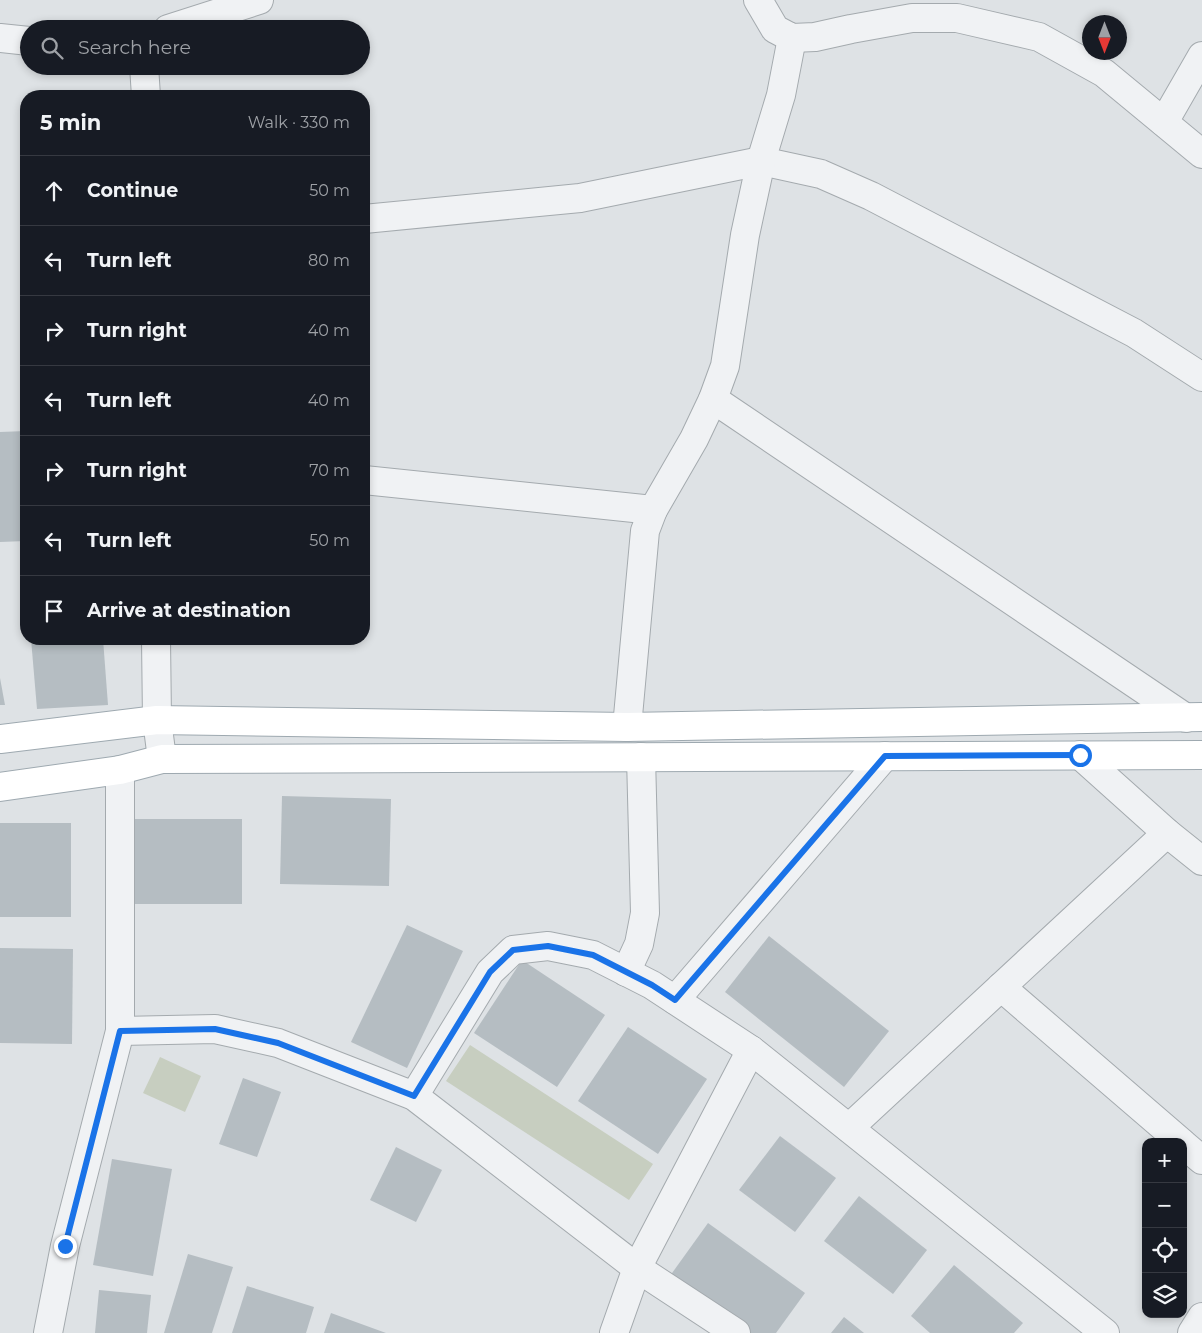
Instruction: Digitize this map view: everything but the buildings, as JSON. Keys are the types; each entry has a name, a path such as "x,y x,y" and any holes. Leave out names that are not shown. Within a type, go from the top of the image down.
{"main road":[{"path":"0,739 157,720 627,727 1194,718"},
{"path":"0,788 120,770 162,760 1202,754"}],"street":[{"path":"196,20 259,0"},
{"path":"758,0 775,28 792,38 815,37 851,28 912,18 931,9 957,18 1039,37 1104,73 1202,154"},
{"path":"0,38 20,40"},
{"path":"627,727 645,532 653,510 694,439 713,399 724,366 745,235 761,161 781,95 792,38"},
{"path":"1164,122 1202,56"},
{"path":"145,75 146,90"},
{"path":"370,217 580,198 761,161 821,174 871,196 1134,333 1202,377"},
{"path":"713,399 1194,718"},
{"path":"370,481 653,510"},
{"path":"156,645 157,720 162,760"},
{"path":"1080,755 1167,834 1202,861"},
{"path":"675,1000 885,756"},
{"path":"626,972 639,944 645,914 641,757"},
{"path":"48,1333 65,1246 120,1031 120,770"},
{"path":"849,1128 1167,834"},
{"path":"414,1096 490,972 513,950 548,946 593,955 652,985 750,1050 1105,1333"},
{"path":"1001,987 1176,1138"},
{"path":"120,1031 215,1029 278,1043 414,1096 637,1268 736,1333"},
{"path":"614,1333 637,1268 750,1050"},
{"path":"1187,1147 1202,1160"},
{"path":"1192,1333 1202,1317"}],"shaded area":[{"path":"470,1045 653,1164 629,1200 446,1081"},
{"path":"160,1057 201,1076 185,1112 143,1093"}],"route":[{"path":"65,1246 120,1031 215,1029 278,1043 414,1096 490,972 513,950 548,946 593,955 652,985 675,1000 885,756 1080,755"}]}
